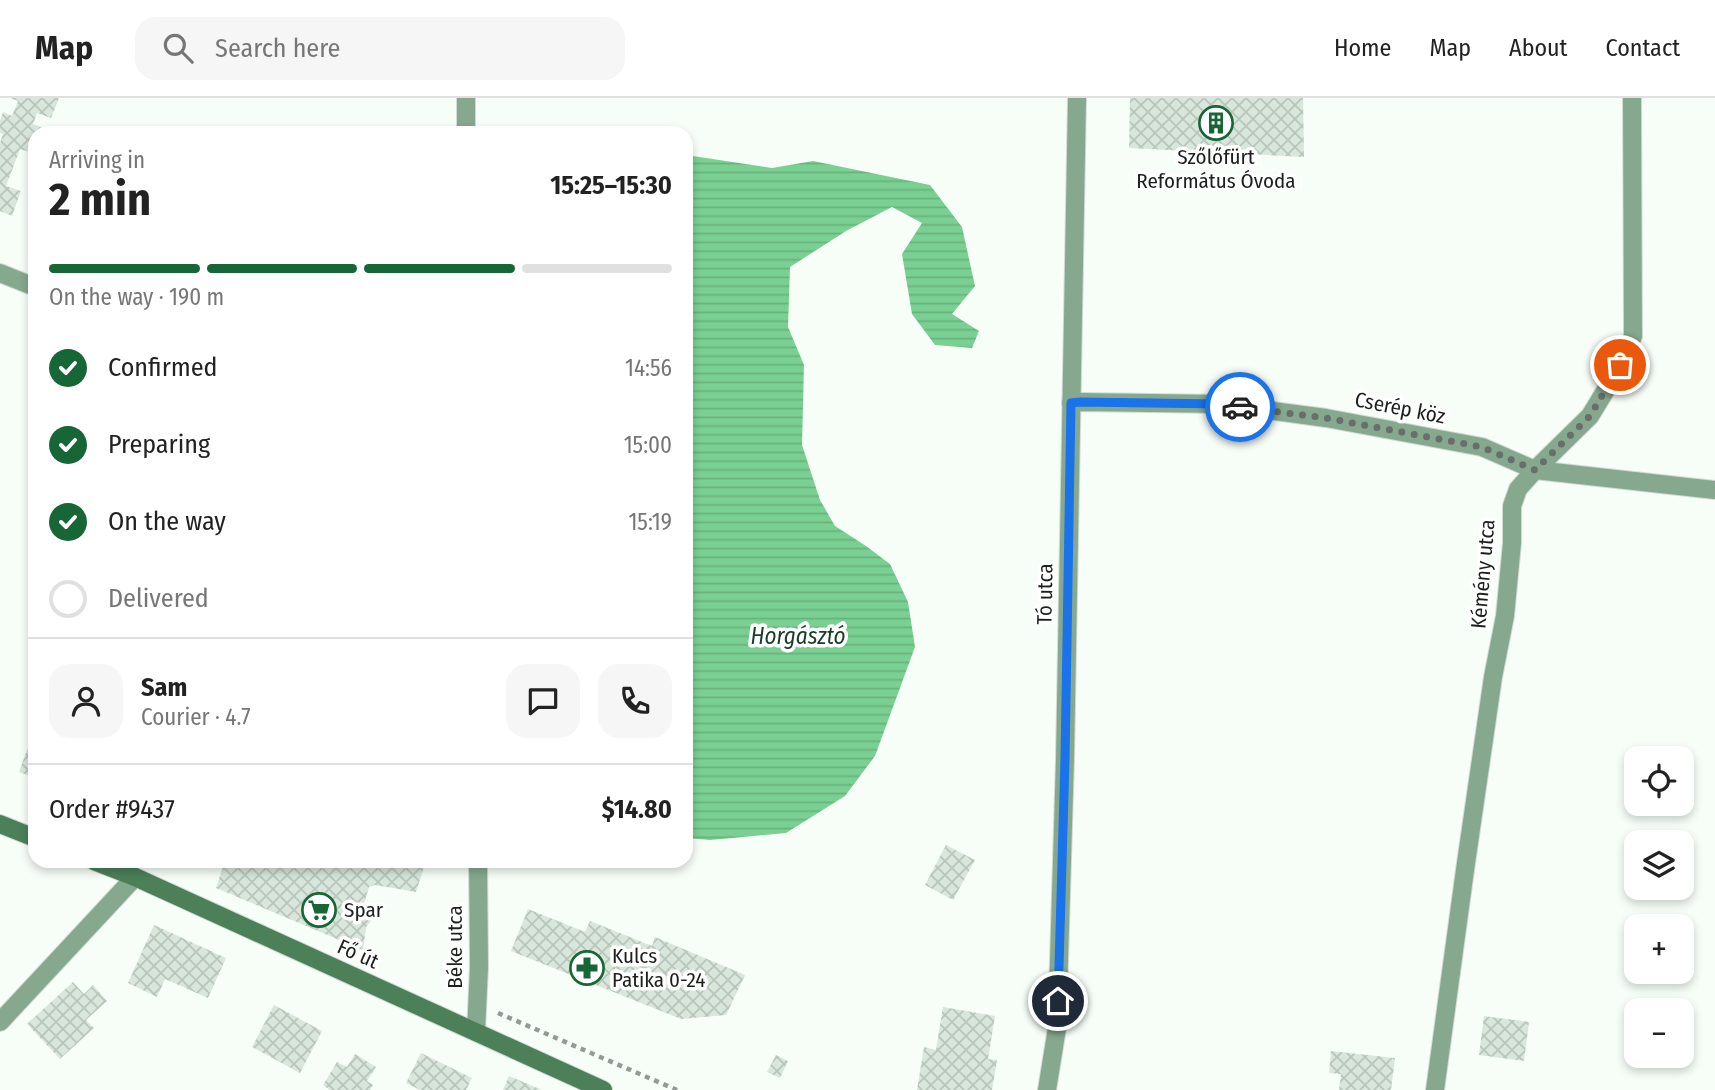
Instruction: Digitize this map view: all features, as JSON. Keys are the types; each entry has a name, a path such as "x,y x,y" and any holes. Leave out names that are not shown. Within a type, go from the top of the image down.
{"main road":[{"path":"0,824 28,835"},
{"name":"Fő út","path":"112,868 603,1090"}],"street":[{"path":"466,98 466,126"},
{"name":"Tó utca","path":"1047,1090 1057,1028 1077,98"},
{"name":"Kémény utca","path":"1435,1090 1493,677 1505,615 1512,543 1512,506 1518,489 1590,416 1633,337 1632,98"},
{"path":"0,273 28,284"},
{"name":"Cserép köz","path":"1071,403 1221,404 1326,418 1482,447 1535,470 1715,490"},
{"name":"Béke utca","path":"476,1032 479,968 478,868"},
{"path":"0,1022 135,877"}],"path":[{"path":"478,1004 677,1090"}],"water":[{"name":"Horgásztó","path":"693,156 772,168 813,161 930,185 962,227 975,286 952,314 979,331 972,348 935,345 912,314 902,254 922,223 892,207 846,231 790,267 788,327 804,365 802,445 820,500 835,526 890,564 908,602 915,647 875,756 845,796 786,833 710,840 693,839"}],"building":[{"path":"10,98 59,98 51,118 37,113 33,124 38,126 28,126 28,152 20,149 6,186 21,191 12,216 0,211 0,143 3,134 0,133 0,121 3,112 12,116 18,101"},
{"name":"Szőlőfürt Református Óvoda","path":"1130,98 1303,98 1304,157 1129,148"},
{"path":"28,747 28,775 19,772"},
{"path":"946,845 975,860 953,900 925,885"},
{"name":"Spar","path":"223,868 424,868 416,892 375,885 369,887 364,904 375,916 366,927 363,950 216,888"},
{"path":"528,909 585,932 590,921 652,946 655,937 745,975 726,1015 681,1019 511,951"},
{"path":"154,925 226,958 208,998 165,979 157,997 128,983"},
{"path":"73,982 84,994 93,985 107,1001 86,1020 94,1028 60,1059 27,1024"},
{"path":"274,1005 322,1031 300,1073 252,1047"},
{"path":"943,1007 995,1016 988,1059 997,1060 992,1090 917,1090 924,1047 936,1050"},
{"path":"1484,1016 1529,1022 1524,1061 1479,1055"},
{"path":"1331,1051 1395,1058 1391,1090 1339,1090 1341,1074 1329,1073"},
{"path":"421,1053 472,1078 466,1090 420,1090 406,1083"},
{"path":"355,1054 376,1067 367,1081 373,1085 370,1090 330,1090 323,1085 337,1062 347,1067"},
{"path":"776,1055 788,1061 780,1078 767,1072"},
{"path":"509,1076 542,1090 503,1090"}],"way so far":[{"path":"1240,407 1326,418 1482,447 1535,470 1590,416 1620,365"}],"place":[{"name":"Szőlőfürt Református Óvoda","path":"1216,123"},
{"name":"Spar","path":"319,910"},
{"name":"Kulcs Patika 0-24","path":"587,968"}],"route":[{"path":"1058,1001 1071,403 1221,404 1240,407"}]}
